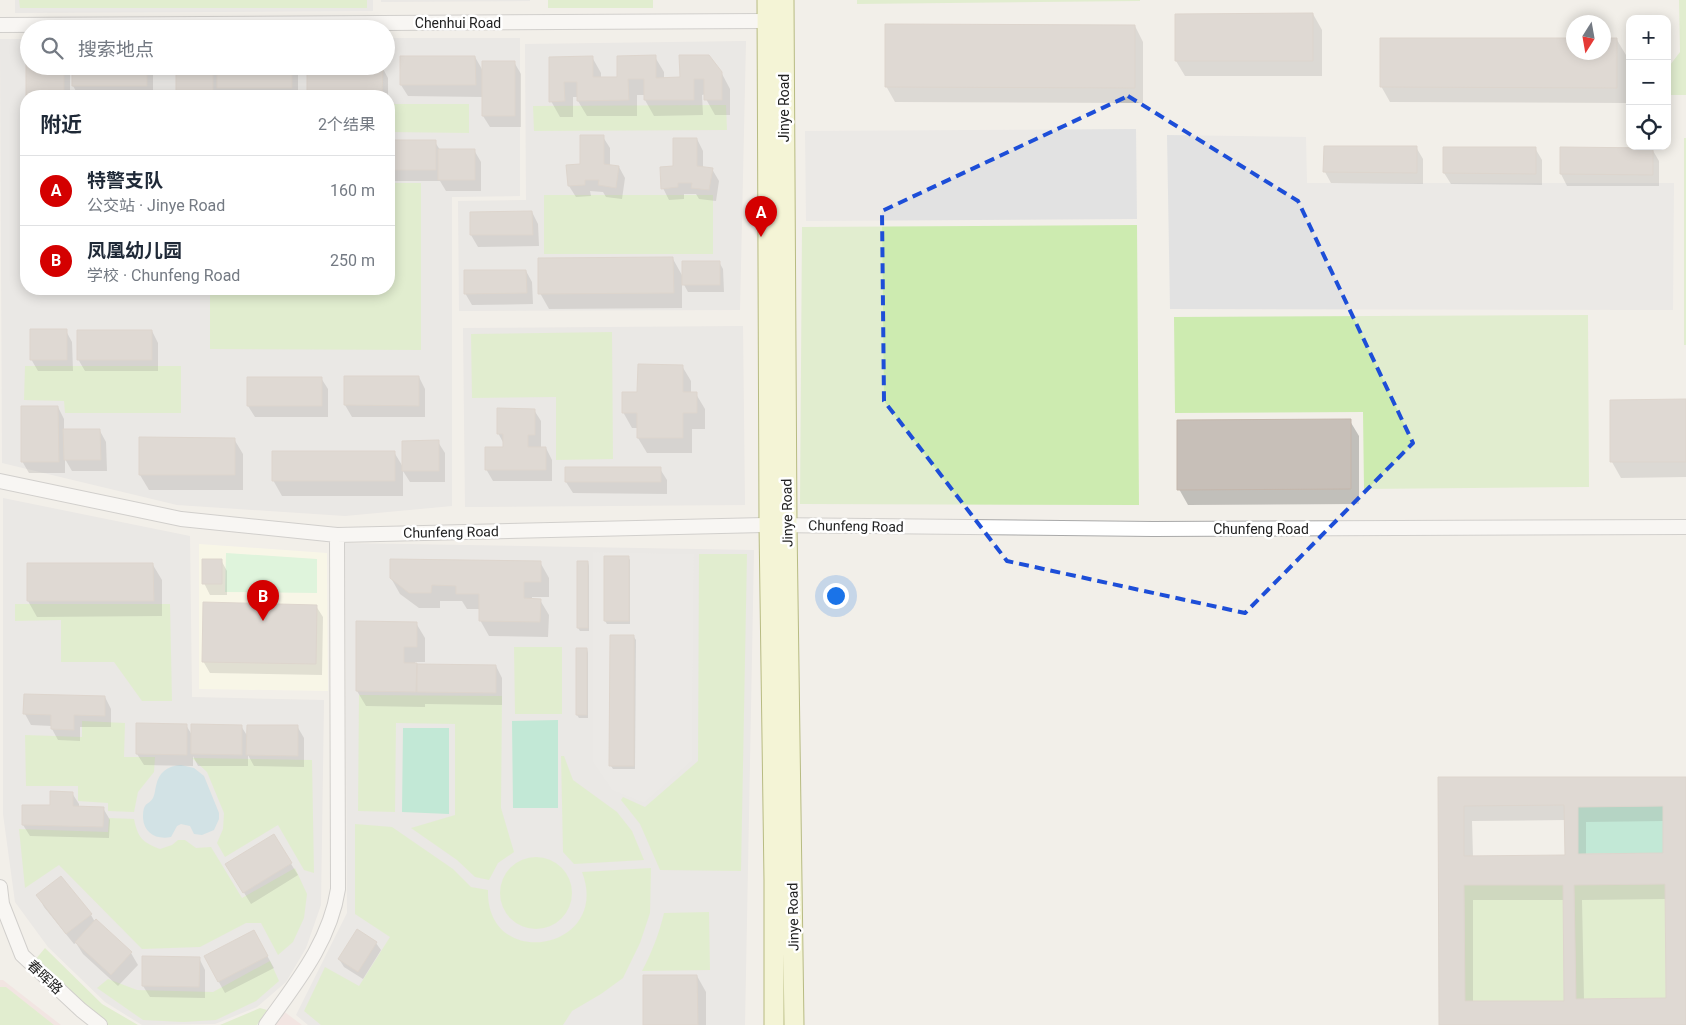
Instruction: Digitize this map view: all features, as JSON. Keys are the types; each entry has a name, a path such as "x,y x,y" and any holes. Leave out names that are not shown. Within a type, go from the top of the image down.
{"main road":[{"name":"Jinye Road","path":"766,0 778,525 794,1025"},
{"name":"Jinye Road","path":"774,1025 784,0"}],"street":[{"name":"Chenhui Road","path":"395,23 767,21"},
{"name":"Chenhui Road","path":"0,25 20,25"},
{"name":"Chunfeng Road","path":"0,481 182,519 337,535 778,525 1153,529 1686,527"},
{"path":"266,1025 314,956 330,921 338,889 337,535"},
{"name":"春晖路","path":"0,887 2,904 22,956 100,1025"}],"highlighted area":[{"path":"1128,96 1298,201 1413,443 1245,613 1007,561 884,401 882,211"}],"shaded area":[{"path":"15,0 373,0 373,11 15,13"},
{"path":"381,0 530,0 530,1 381,2"},
{"path":"395,38 520,38 520,196 452,197 452,506 345,516 177,505 2,463 0,39 20,39 20,75 395,75"},
{"path":"746,41 740,310 459,311 458,201 526,200 525,44"},
{"path":"1136,129 1137,219 806,221 805,131"},
{"path":"1167,135 1306,137 1307,183 1674,183 1673,310 1170,309"},
{"path":"743,326 745,505 465,507 463,328"},
{"path":"3,498 190,536 192,697 324,700 321,905 306,948 286,982 257,1007 215,1024 142,1025 105,1002 48,947 15,902 3,814"},
{"path":"345,543 754,550 745,1025 308,1025 296,1015 347,913"},
{"path":"199,544 327,553 328,691 199,689"},
{"path":"593,552 694,554 692,761 644,803 612,790 593,762"},
{"path":"0,980 3,980 61,1025 0,1025"},
{"path":"282,1010 302,1025 271,1025"}],"green space":[{"path":"19,0 367,0 367,8 20,8"},
{"path":"548,0 653,0 653,8 548,8"},
{"path":"857,0 1140,0 1140,1 857,4"},
{"path":"1679,0 1686,0 1686,95 1671,95 1671,64 1680,52"},
{"path":"395,104 469,104 469,133 395,132"},
{"path":"726,105 727,130 534,131 533,106"},
{"path":"1684,138 1686,138 1686,345 1684,345"},
{"path":"395,183 421,183 421,350 210,349 210,295 395,295"},
{"path":"544,195 713,195 713,254 544,254"},
{"path":"1137,225 1139,505 800,504 802,227"},
{"path":"1588,315 1589,487 1364,489 1363,412 1175,413 1174,317"},
{"path":"612,332 613,459 556,460 556,397 472,398 471,334"},
{"path":"25,366 181,366 181,413 65,413 64,401 24,400"},
{"path":"226,553 317,559 317,593 225,592"},
{"path":"699,554 747,554 741,871 660,870 640,824 621,800 623,797 645,807 698,761"},
{"path":"15,604 170,604 172,701 142,701 114,662 61,662 61,620 15,621"},
{"path":"514,647 562,647 562,714 515,714"},
{"path":"359,695 502,696 501,808 514,852 498,863 489,880 475,877 457,860 411,828 455,815 455,724 396,723 395,812 358,811"},
{"path":"558,720 558,808 513,808 512,721"},
{"path":"82,721 125,723 124,757 155,757 154,772 138,792 134,812 108,811 108,803 78,801 78,786 26,786 25,735 82,737"},
{"path":"403,728 449,728 449,814 402,812"},
{"path":"561,756 564,756 573,780 617,812 632,831 644,860 574,864 563,852"},
{"path":"192,758 312,760 314,873 304,870 278,825 225,857 217,843 223,829 224,813 207,772"},
{"path":"1663,806 1663,853 1578,854 1578,807"},
{"path":"109,818 134,819 139,835 149,844 160,849 172,845 178,840 185,840 196,848 211,847 242,898 295,868 307,894 304,918 293,942 278,955 261,923 246,923 200,947 142,949 59,865 25,888 19,829 108,832"},
{"path":"355,824 392,827 453,869 471,887 488,890 493,916 506,933 525,941 546,941 565,934 580,919 586,899 582,872 651,868 650,913 640,943 623,978 572,1011 563,1025 321,1025 304,1011 325,967 359,986 390,937 355,914"},
{"path":"536,857 550,860 562,867 569,879 572,893 569,907 562,919 550,926 536,929 522,926 510,919 503,907 500,893 503,879 510,867 522,860"},
{"path":"1665,884 1666,998 1576,999 1574,885"},
{"path":"1464,885 1563,885 1564,1001 1465,1001"},
{"path":"709,912 710,970 642,971 655,943 664,913"},
{"path":"45,948 102,1004 138,1025 107,1025 35,960"},
{"path":"270,961 279,981 256,1001 216,1020 183,1022 143,1020 97,988 108,979 137,990 213,992"},
{"path":"0,987 6,987 54,1025 0,1025"},
{"path":"260,1008 267,1010 257,1025 220,1025"}],"water":[{"path":"181,765 194,768 204,776 219,813 219,819 214,830 202,835 194,834 190,826 181,824 177,826 171,837 156,836 146,828 143,818 144,809 155,794 157,781 162,773 168,768"}],"building":[{"path":"1313,13 1313,61 1175,61 1175,14"},
{"path":"885,24 1135,25 1135,88 885,87"},
{"path":"1380,38 1566,38 1566,60 1611,60 1611,38 1617,38 1617,88 1380,87"},
{"path":"656,55 656,78 680,77 679,55 709,55 722,72 722,100 704,100 704,79 694,79 694,100 644,100 644,79 628,79 629,100 577,101 577,82 564,82 565,101 549,102 549,57 593,56 593,77 617,77 617,56"},
{"path":"400,56 475,56 476,85 400,85"},
{"path":"482,61 515,61 515,116 482,116"},
{"path":"26,75 64,75 64,90 26,90"},
{"path":"72,75 147,75 147,86 72,86"},
{"path":"176,75 213,75 213,90 176,90"},
{"path":"217,75 292,75 292,88 217,88"},
{"path":"307,75 383,75 382,90 307,90"},
{"path":"580,135 604,135 604,164 619,166 616,188 598,185 599,180 585,180 585,185 568,186 566,165 580,164"},
{"path":"673,138 697,138 697,166 713,168 709,190 691,188 692,183 678,183 678,187 661,189 660,167 673,166"},
{"path":"395,140 436,140 436,170 395,170"},
{"path":"1324,146 1417,146 1417,173 1323,172"},
{"path":"1443,147 1536,147 1536,174 1443,173"},
{"path":"1560,147 1653,150 1653,175 1560,174"},
{"path":"438,149 475,149 475,180 438,180"},
{"path":"532,211 533,235 470,235 470,212"},
{"path":"673,257 674,293 538,294 538,258"},
{"path":"682,261 720,261 720,285 682,285"},
{"path":"464,270 526,270 527,293 464,294"},
{"path":"30,329 67,329 67,360 30,360"},
{"path":"77,330 152,330 152,360 77,360"},
{"path":"638,364 683,365 683,392 697,392 697,413 683,413 683,438 637,438 637,413 622,413 622,392 637,392"},
{"path":"344,376 419,376 419,406 344,405"},
{"path":"247,377 322,377 322,406 247,406"},
{"path":"1686,399 1686,462 1610,462 1610,400"},
{"path":"21,406 58,406 59,462 21,462"},
{"path":"497,408 535,409 535,435 528,435 528,447 546,447 546,470 485,470 485,447 503,447 503,434 497,434"},
{"path":"1351,419 1351,489 1177,490 1177,420"},
{"path":"63,429 100,429 101,460 64,460"},
{"path":"139,437 235,438 235,475 139,475"},
{"path":"439,440 439,471 402,471 402,441"},
{"path":"272,451 395,451 395,481 272,481"},
{"path":"565,467 661,467 661,482 565,482"},
{"path":"604,556 629,556 629,621 604,621"},
{"path":"202,559 222,559 222,584 202,584"},
{"path":"390,559 541,561 541,582 524,582 524,598 541,599 540,622 479,621 479,594 456,594 456,586 432,585 431,593 409,593 390,578"},
{"path":"577,561 588,561 588,628 577,628"},
{"path":"27,563 153,563 154,601 27,601"},
{"path":"203,602 317,605 316,664 202,662"},
{"path":"356,621 417,622 417,647 404,647 404,663 417,663 416,692 356,691"},
{"path":"610,635 634,635 634,766 609,766"},
{"path":"576,648 587,648 587,715 576,715"},
{"path":"417,664 496,665 496,693 417,692"},
{"path":"24,694 105,696 105,716 74,715 74,730 51,729 51,715 23,714"},
{"path":"136,723 187,724 187,755 136,754"},
{"path":"191,724 242,725 242,755 191,754"},
{"path":"247,725 298,725 298,756 246,755"},
{"path":"1438,777 1686,777 1686,1025 1439,1025","holes":["1564,805 1565,855 1464,856 1464,806","1663,806 1663,853 1578,854 1578,807","1665,884 1666,998 1576,999 1574,885","1464,885 1563,885 1564,1001 1465,1001"]},
{"path":"50,791 73,792 73,806 104,807 103,827 22,825 22,805 50,805"},
{"path":"274,834 292,863 243,893 225,864"},
{"path":"61,876 92,914 66,934 36,895"},
{"path":"96,919 132,952 111,975 75,942"},
{"path":"357,929 377,942 358,972 338,959"},
{"path":"254,930 268,956 218,982 204,956"},
{"path":"142,956 200,957 199,987 142,986"},
{"path":"643,975 697,975 698,1025 643,1025"}],"place":[{"name":"特警支队","path":"761,237"},
{"name":"凤凰幼儿园","path":"263,621"}]}
